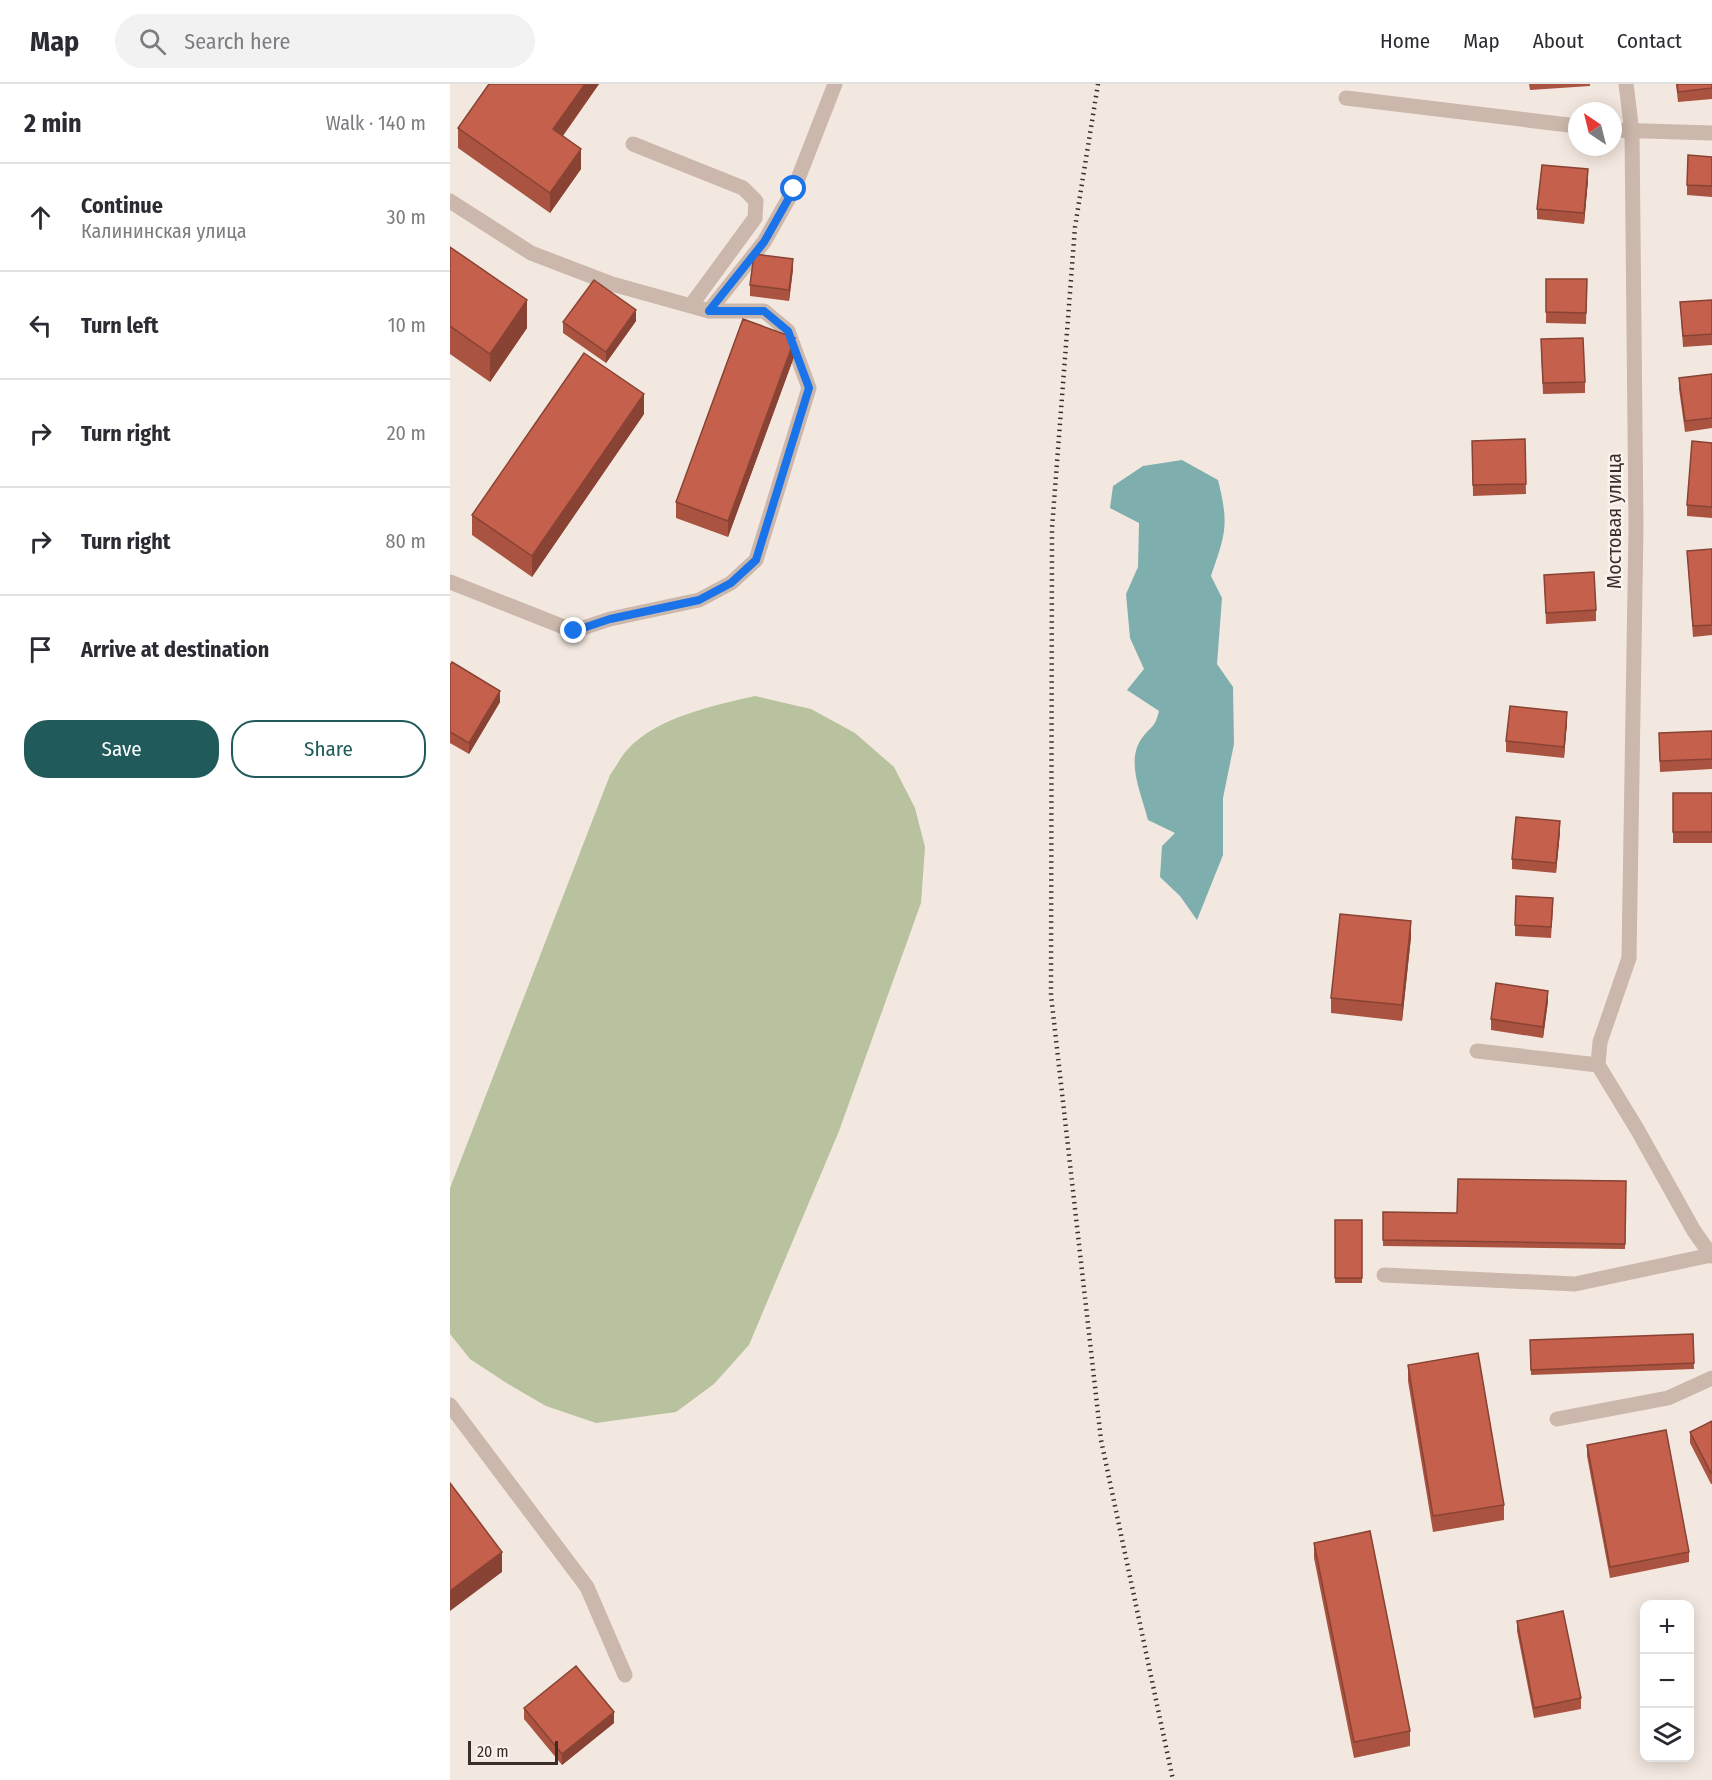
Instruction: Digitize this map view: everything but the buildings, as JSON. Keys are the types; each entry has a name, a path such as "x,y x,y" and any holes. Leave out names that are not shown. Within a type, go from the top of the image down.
{"street":[{"path":"709,311 764,242 794,189 836,84"},
{"name":"Мостовая улица","path":"1598,1065 1600,1042 1629,958 1636,526 1632,132 1626,84"},
{"path":"1346,98 1568,125"},
{"path":"1622,131 1712,133"},
{"path":"633,144 743,188 756,201 754,218 692,304"},
{"path":"450,201 531,253 612,284 692,304 709,311 764,311 788,331 809,388 756,560 731,583 699,600 610,619 574,631 450,582"},
{"path":"1384,1275 1575,1284 1712,1255 1694,1232 1637,1129 1598,1065 1477,1051"},
{"path":"1557,1419 1668,1398 1712,1378"},
{"path":"450,1405 587,1587 625,1676"}],"green space":[{"path":"755,696 811,709 855,733 894,767 915,808 925,847 921,903 839,1131 749,1345 714,1384 676,1412 596,1423 546,1406 508,1384 470,1359 450,1334 450,1188 610,775 628,749 655,728 688,714"}],"water":[{"path":"1182,460 1218,480 1225,518 1223,538 1211,576 1222,598 1217,664 1233,687 1234,744 1223,798 1223,855 1197,920 1180,896 1160,877 1162,846 1175,833 1148,820 1136,778 1137,747 1154,724 1159,711 1127,690 1144,669 1130,638 1126,594 1138,567 1139,523 1110,508 1113,486 1143,466"}],"railway":[{"path":"1098,84 1075,227 1052,528 1051,995 1101,1440 1173,1780"}],"route":[{"path":"574,631 610,619 699,600 731,583 756,560 809,388 788,331 764,311 709,311 764,242 794,189"}]}
